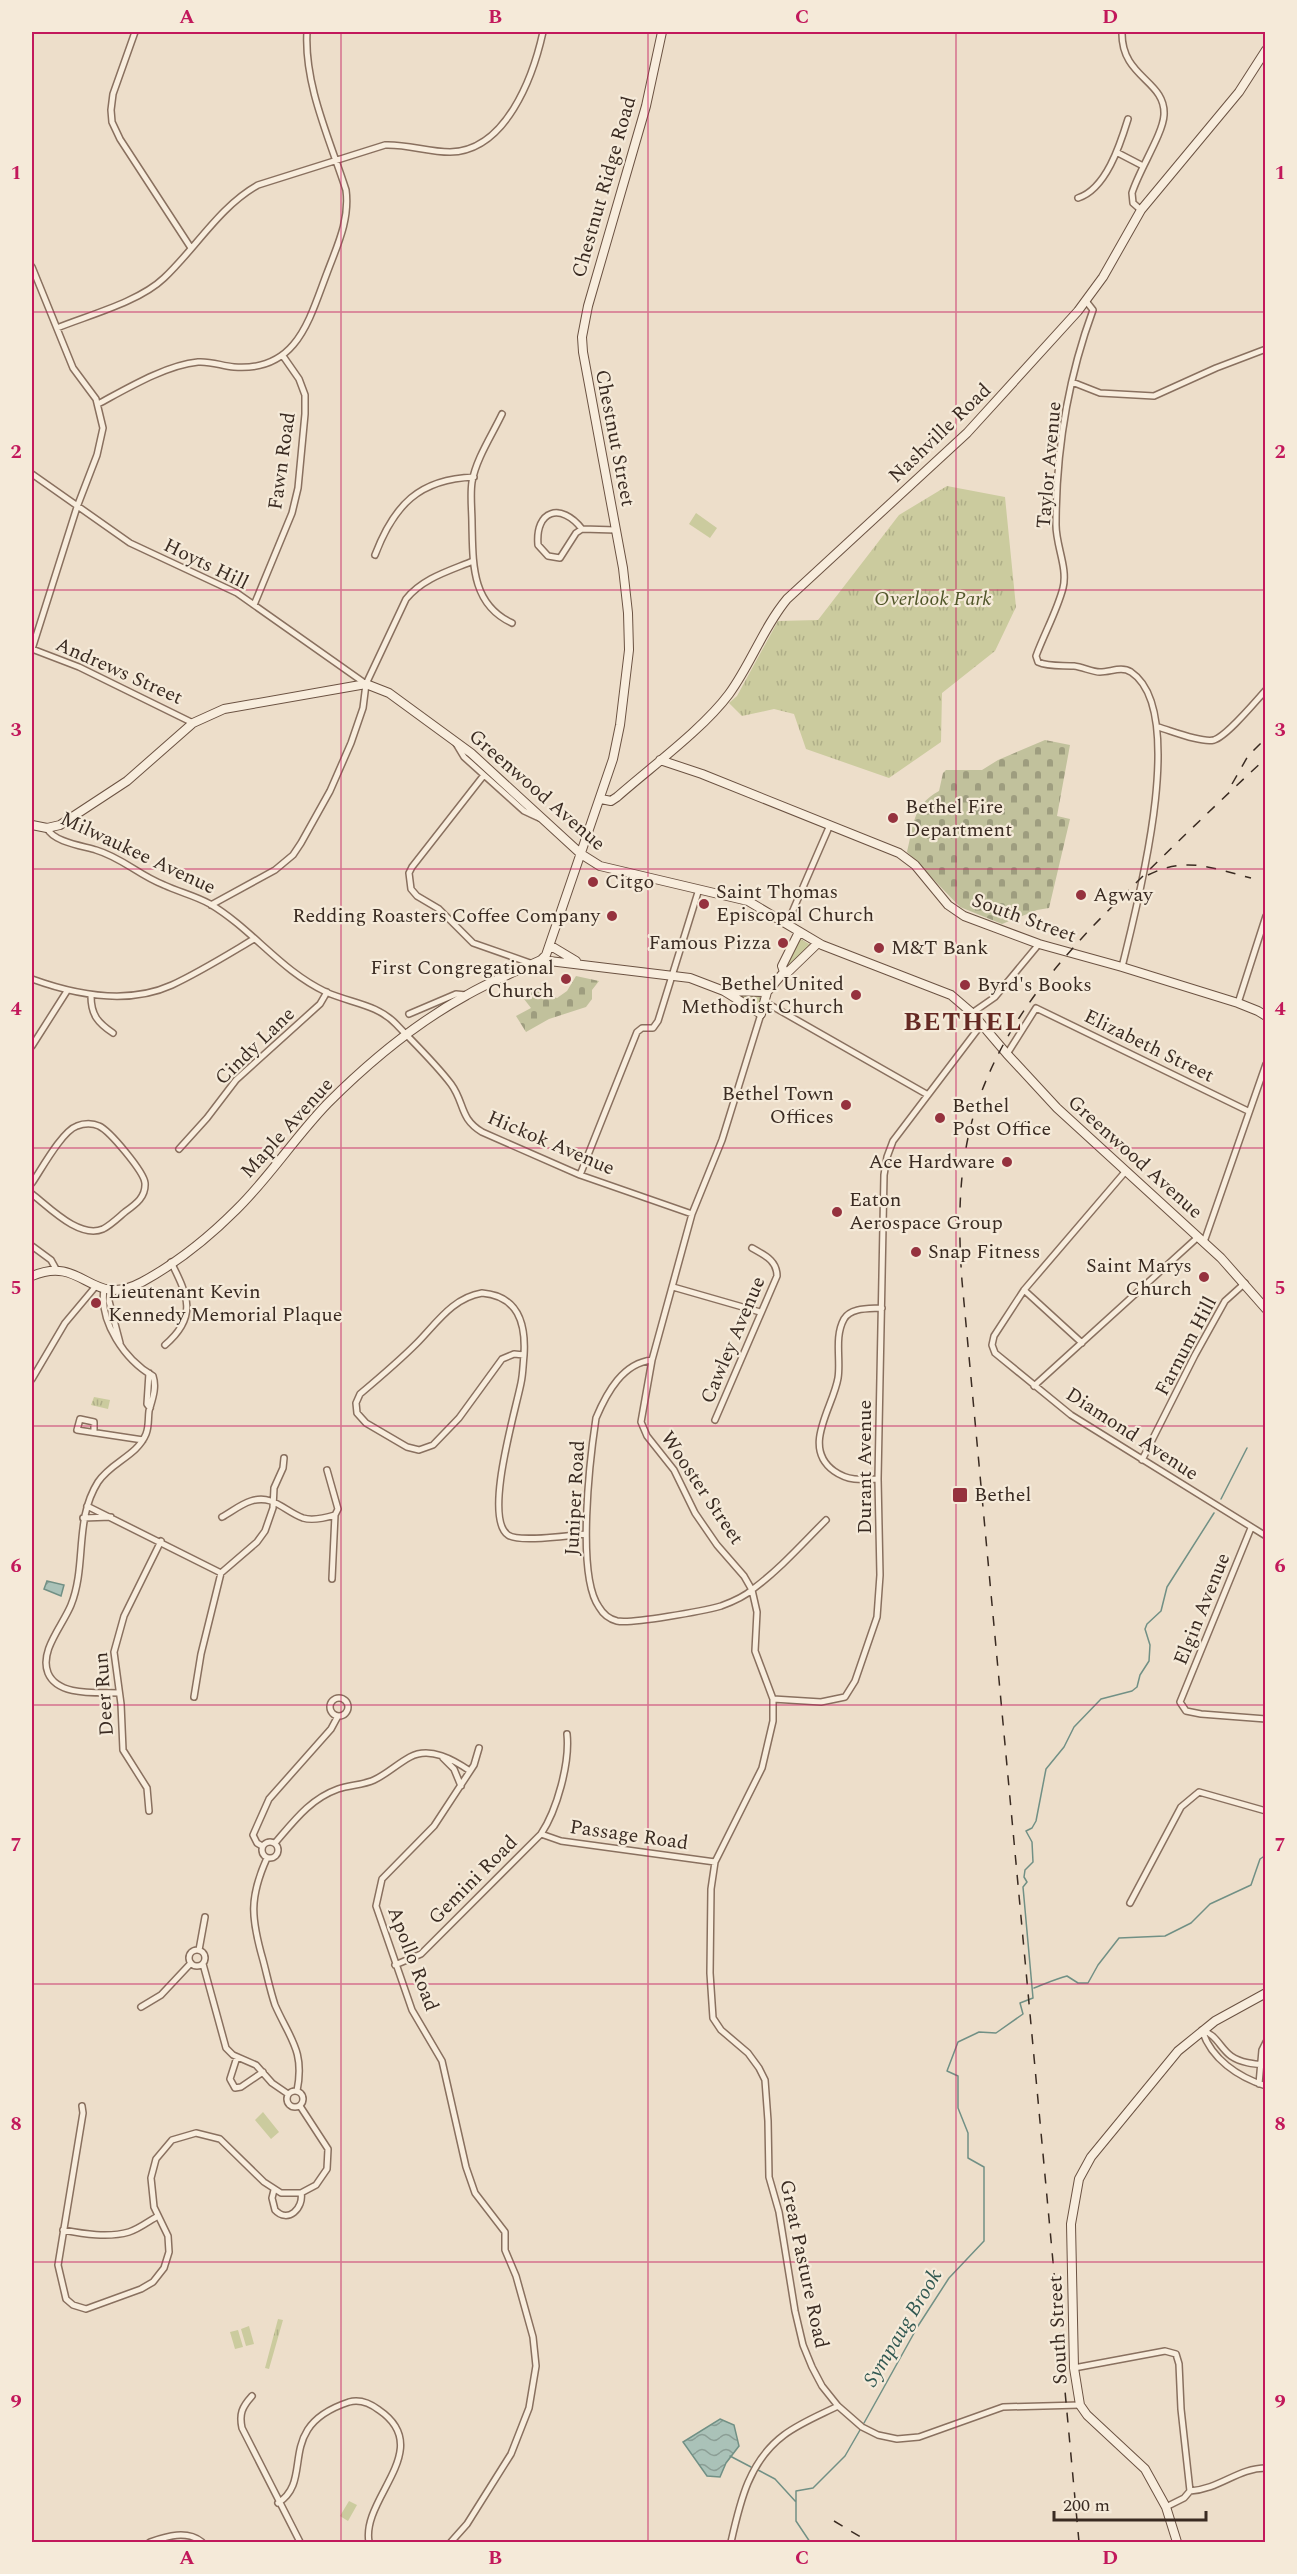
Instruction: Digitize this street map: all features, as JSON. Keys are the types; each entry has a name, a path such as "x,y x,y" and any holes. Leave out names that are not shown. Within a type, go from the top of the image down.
{"street":[{"path":"135,32 113,94 112,122 120,139 191,248"},
{"path":"98,404 130,387 182,365 199,362 235,367 256,366 284,356 298,341 308,322 345,224 348,206 346,190 309,75 306,51 307,32"},
{"path":"57,328 143,293 164,279 242,194 258,185 385,145 403,144 452,152 474,147 494,134 508,119 527,81 543,32"},
{"name":"Chestnut Ridge Road","path":"583,352 582,337 588,306 646,106 662,32"},
{"path":"1122,32 1123,50 1129,63 1155,89 1164,108 1161,128 1143,166 1132,197 1135,205 1141,210"},
{"name":"Nashville Road","path":"601,799 614,800 712,714 744,672 770,621 787,599 967,433 1086,301 1103,277 1141,210 1239,92 1266,50"},
{"path":"1078,198 1088,195 1118,153 1128,119"},
{"path":"1118,153 1143,166"},
{"path":"32,267 73,368 98,404 103,428 32,649"},
{"name":"Taylor Avenue","path":"1086,301 1093,310 1080,345 1064,423 1056,527 1059,556 1064,572 1063,587 1036,656 1038,662 1044,665 1075,666 1100,672 1120,669 1131,672 1153,701 1158,727 1155,798 1147,863 1122,967"},
{"path":"1072,382 1100,393 1154,396 1216,368 1266,349"},
{"name":"Chestnut Street","path":"537,962 550,946 601,799 619,735 628,650 627,602 583,352"},
{"name":"Fawn Road","path":"254,605 292,513 297,488 305,395 299,379 284,356"},
{"path":"502,414 474,477 473,561 480,592 488,607 498,617 512,623"},
{"name":"Hoyts Hill","path":"32,474 130,543 219,583 254,605 366,684"},
{"path":"375,555 385,530 400,508 416,493 435,483 454,478 474,477"},
{"path":"554,513 565,513 582,529 576,533 560,558 548,556 538,545 538,530 544,519 554,513"},
{"name":"Chestnut Street","path":"582,529 615,530"},
{"path":"211,904 274,870 293,855 330,791 351,743 363,708 366,684 397,615 414,589 428,580 473,561"},
{"name":"Andrews Street","path":"32,649 79,667 193,723"},
{"path":"48,828 60,825 127,781 193,723 224,709 366,684"},
{"name":"Greenwood Avenue","path":"366,684 389,693 492,771 581,854 612,870 748,901 818,943 951,995 972,1013 1057,1108 1201,1240 1245,1283 1266,1309"},
{"path":"1158,727 1206,740 1216,740 1266,690"},
{"path":"455,742 464,757 524,811 546,821"},
{"name":"South Street","path":"660,760 702,774 899,853 915,865 948,905 964,915 1039,944 1122,967 1265,1014"},
{"path":"484,775 412,867 409,873 411,889 417,896 439,909 472,943 537,962 583,964 674,974 724,991 761,1014"},
{"name":"Milwaukee Avenue","path":"32,825 48,828 51,834 64,840 113,855 150,880 211,904 285,967 327,992 378,1010 395,1023 405,1035"},
{"path":"786,924 830,825"},
{"path":"580,1175 637,1032 642,1028 650,1029 656,1026 699,889"},
{"path":"1238,1004 1266,916"},
{"path":"784,972 783,966 799,932"},
{"path":"32,979 67,991 91,996 123,995 170,986 254,939"},
{"path":"724,991 767,992 784,972 788,972 818,943"},
{"path":"972,1013 994,997 1039,944"},
{"path":"550,946 583,964"},
{"name":"Maple Avenue","path":"103,1289 132,1286 171,1262 237,1210 295,1138 330,1102 405,1035 466,995 537,962"},
{"path":"32,1046 67,991"},
{"name":"Cindy Lane","path":"179,1149 207,1118 236,1080 320,1004 327,992"},
{"name":"Wooster Street","path":"767,992 722,1140 692,1214 652,1360 642,1412 643,1428 674,1470 695,1513 717,1545 744,1576 752,1590 757,1612 755,1651 773,1700 773,1721 762,1768 715,1862 711,1889 710,1973 713,2018 721,2030 748,2053 765,2080 768,2149"},
{"path":"409,1014 456,994 466,995"},
{"path":"91,996 91,1005 96,1020 113,1033"},
{"path":"765,1002 928,1095 981,1024"},
{"name":"Elizabeth Street","path":"1007,1054 1036,1008 1248,1111"},
{"name":"Hickok Avenue","path":"405,1035 451,1085 463,1114 474,1127 513,1147 580,1175 692,1214"},
{"path":"1034,1386 1201,1240 1266,1064"},
{"name":"Durant Avenue","path":"773,1700 837,1700 845,1697 851,1690 877,1617 880,1575 878,1479 884,1175 893,1141 928,1095"},
{"path":"32,1183 68,1132 78,1125 85,1124 100,1126 109,1133 142,1174 145,1184 138,1202 105,1228 95,1231 76,1226 32,1194"},
{"path":"1082,1343 1024,1290 1125,1172"},
{"path":"32,1246 51,1260 56,1269"},
{"name":"Cawley Avenue","path":"715,1420 777,1276 777,1268 766,1256 752,1248"},
{"path":"165,1345 175,1337 188,1313 184,1291 171,1262"},
{"path":"32,1276 46,1270 56,1269 70,1272 103,1289"},
{"name":"Farnum Hill","path":"1142,1460 1225,1301 1245,1283"},
{"path":"673,1287 760,1312"},
{"path":"103,1289 103,1302 111,1329 120,1344 155,1380 152,1404 143,1440 134,1451 103,1475 87,1506 83,1518 82,1550 76,1588 71,1605 48,1651 48,1672 52,1679 65,1689 119,1693"},
{"path":"32,1379 65,1323 103,1289"},
{"name":"Diamond Avenue","path":"1024,1290 994,1336 992,1345 995,1353 1071,1415 1266,1536"},
{"path":"524,1355 514,1354 502,1359 459,1418 433,1445 418,1450 407,1448 366,1423 357,1413 356,1403 360,1394 410,1350 438,1319 465,1298 472,1294 494,1294 506,1299 514,1308 525,1333 524,1355 522,1381 498,1494 502,1528 509,1536 520,1538 586,1534"},
{"path":"878,1479 855,1481 841,1476 821,1458 818,1442 836,1390 839,1374 838,1350 844,1320 849,1314 859,1310 882,1308"},
{"name":"Juniper Road","path":"652,1360 638,1361 624,1372 602,1404 596,1418 586,1534 586,1565 591,1590 597,1605 605,1615 615,1621 634,1620 720,1606 752,1590"},
{"path":"94,1432 143,1440"},
{"path":"194,1697 201,1654 221,1573 257,1542 265,1531 274,1502 274,1488 283,1468 284,1458"},
{"path":"327,1470 338,1509 335,1515 332,1579"},
{"path":"222,1517 251,1501 267,1499 304,1518 315,1519 335,1515"},
{"path":"87,1506 221,1573"},
{"path":"83,1518 113,1517"},
{"path":"752,1590 794,1555 826,1520"},
{"name":"Elgin Avenue","path":"1251,1528 1180,1702 1186,1711 1201,1714 1266,1719"},
{"name":"Deer Run","path":"149,1811 147,1788 123,1750 119,1693 113,1662 117,1635 161,1541"},
{"path":"262,1846 257,1843 253,1835 266,1804 336,1724 338,1716"},
{"name":"Gemini Road","path":"395,1965 421,1954 541,1834 552,1817 568,1749 567,1734"},
{"name":"Apollo Road","path":"451,2542 466,2524 511,2454 529,2408 536,2366 533,2337 516,2276 505,2250 505,2232 475,2193 466,2167 442,2061 412,2010 376,1906 382,1879 434,1826 470,1771 479,1748"},
{"path":"275,1843 308,1806 330,1793 373,1780 415,1755 428,1754 449,1758 470,1771"},
{"path":"443,1758 454,1769 461,1786"},
{"path":"1130,1903 1181,1807 1199,1792 1266,1811"},
{"name":"Passage Road","path":"541,1834 561,1840 715,1862"},
{"path":"262,1846 268,1842 275,1843"},
{"path":"267,1858 275,1857 278,1853 275,1843"},
{"path":"262,1846 263,1854 267,1858"},
{"path":"267,1858 254,1895 253,1925 275,2005 299,2055 301,2067 297,2091 303,2099 300,2106"},
{"path":"199,1950 205,1917"},
{"path":"199,1950 206,1957 203,1964 224,2044 229,2052 256,2065 272,2083 288,2094"},
{"path":"141,2007 161,1995 191,1963 190,1954 199,1950"},
{"path":"191,1963 198,1966 203,1964"},
{"name":"South Street","path":"1177,2542 1166,2506 1145,2469 1080,2405 1074,2368 1071,2224 1079,2179 1091,2157 1167,2064 1202,2030 1266,1993"},
{"path":"1202,2030 1212,2033 1232,2056 1246,2063 1263,2064"},
{"path":"1202,2030 1205,2039 1228,2067 1244,2079 1262,2085 1266,2042"},
{"path":"237,2057 230,2079 235,2088 241,2088 263,2072"},
{"path":"288,2094 297,2091"},
{"path":"288,2094 287,2102 290,2106 300,2106"},
{"path":"82,2106 83,2113 58,2265 63,2293 73,2305 86,2309 141,2289 159,2276 167,2260 169,2246 165,2227 154,2207 151,2178 156,2159 172,2140 189,2134 203,2133 226,2142 274,2190 288,2194 301,2193 321,2180 327,2169 329,2156 322,2138 300,2106"},
{"name":"Great Pasture Road","path":"768,2149 769,2177 775,2192 803,2345 822,2386 838,2406 862,2427 878,2435 897,2439 919,2437 1003,2407 1080,2405"},
{"path":"274,2190 272,2198 275,2210 285,2216 290,2216 297,2210 302,2202 301,2193"},
{"path":"63,2230 93,2235 123,2233 136,2229 158,2216"},
{"path":"1074,2368 1165,2351 1176,2354 1179,2364 1181,2409 1190,2491"},
{"path":"252,2396 242,2410 240,2417 242,2428 278,2503 300,2542"},
{"path":"278,2503 287,2497 294,2485 302,2438 311,2424 328,2410 353,2401 367,2403 381,2411 395,2427 400,2437 400,2458 370,2520 367,2530 369,2542"},
{"path":"731,2542 747,2481 771,2445 798,2426 838,2406"},
{"path":"1166,2506 1184,2498 1190,2491 1208,2490 1250,2469 1266,2468"},
{"path":"150,2542 175,2535 189,2535 202,2542"}],"green space":[{"name":"Overlook Park","path":"947,486 1005,497 1016,607 995,651 942,693 941,742 889,778 806,749 794,714 774,709 742,716 729,703 737,696 778,621 818,620 899,515"},
{"path":"696,513 717,528 710,538 689,524"},
{"path":"1045,740 1070,745 1057,816 1070,819 1049,908 1037,910 1002,924 960,907 907,852 913,824 924,803 939,791 943,773 946,770 982,770 998,760"},
{"path":"801,939 812,946 788,969 785,967 797,940"},
{"path":"576,976 599,981 592,990 592,999 586,1007 549,1019 526,1032 516,1016 531,1008 524,999 529,990 537,987 540,991 557,998 567,991"},
{"path":"740,996 759,996 762,1000 757,1007"},
{"path":"94,1397 110,1400 108,1409 91,1405"},
{"path":"263,2112 279,2132 271,2139 255,2120"},
{"path":"278,2319 283,2320 269,2369 265,2368"},
{"path":"249,2326 254,2344 246,2346 241,2329"},
{"path":"238,2330 243,2347 235,2349 230,2332"},
{"path":"349,2501 357,2505 348,2521 340,2516"}],"water":[{"path":"47,1581 64,1585 61,1596 44,1589"},
{"path":"720,2419 734,2425 739,2446 726,2463 720,2477 707,2476 683,2442"}],"waterway":[{"name":"Sympaug Brook","path":"1221,1499 1247,1448"},
{"name":"Sympaug Brook","path":"864,2423 918,2326 949,2278 984,2241 984,2167 968,2158 968,2133 958,2108 958,2076 947,2071 958,2042 979,2032 996,2033 1023,2014 1020,2003 1033,1998 1023,1887 1027,1882 1024,1877 1025,1870 1033,1862 1032,1842 1026,1831 1032,1828 1036,1821 1046,1769 1064,1747 1074,1727 1101,1699 1132,1691 1137,1687 1140,1675 1149,1661 1150,1645 1145,1629 1147,1624 1161,1611 1167,1587 1214,1513"},
{"path":"1034,1988 1067,1976 1078,1983 1088,1983 1098,1965 1119,1938 1165,1936 1191,1923 1210,1904 1251,1885 1260,1859 1266,1855"},
{"name":"Sympaug Brook","path":"810,2542 796,2521 796,2491 813,2488 845,2456 860,2430"},
{"path":"730,2456 751,2467"},
{"path":"758,2470 775,2479 796,2502"}],"railway":[{"path":"1232,784 1248,756 1266,738"},
{"path":"1079,2542 962,1281 960,1239 962,1176 974,1114 986,1081 1018,1019 1038,991 1059,964 1106,913 1266,758"},
{"path":"1148,875 1162,869 1187,865 1211,868 1251,878"},
{"path":"834,2521 869,2542"}],"place":[{"name":"Bethel Fire Department","path":"893,818"},
{"name":"Citgo","path":"593,882"},
{"name":"Agway","path":"1081,895"},
{"name":"Saint Thomas Episcopal Church","path":"704,904"},
{"name":"Redding Roasters Coffee Company","path":"612,916"},
{"name":"Famous Pizza","path":"783,943"},
{"name":"M&T Bank","path":"879,948"},
{"name":"First Congregational Church","path":"566,979"},
{"name":"Byrd's Books","path":"965,985"},
{"name":"Bethel United Methodist Church","path":"856,995"},
{"name":"Bethel Town Offices","path":"846,1105"},
{"name":"Bethel Post Office","path":"940,1118"},
{"name":"Ace Hardware","path":"1007,1162"},
{"name":"Eaton Aerospace Group","path":"837,1212"},
{"name":"Snap Fitness","path":"916,1252"},
{"name":"Saint Marys Church","path":"1204,1277"},
{"name":"Lieutenant Kevin Kennedy Memorial Plaque","path":"96,1303"},
{"name":"Bethel","path":"960,1495"}],"district":[{"name":"BETHEL","path":"963,1022"}]}
